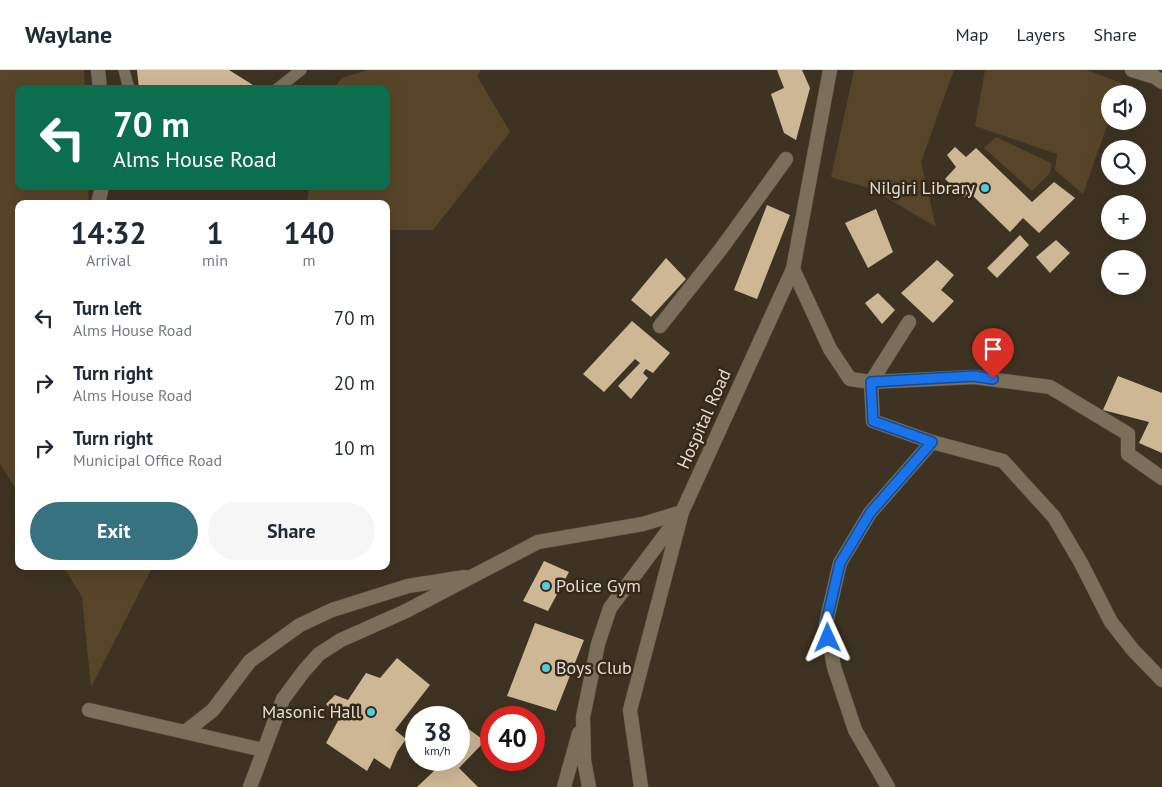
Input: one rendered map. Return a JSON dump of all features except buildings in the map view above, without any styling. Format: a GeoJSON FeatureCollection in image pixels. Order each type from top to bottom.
{"type":"FeatureCollection","features":[{"type":"Feature","properties":{"kind":"street"},"geometry":{"type":"LineString","coordinates":[[98,70],[100,85]]}},
{"type":"Feature","properties":{"kind":"street","name":"Hospital Road"},"geometry":{"type":"LineString","coordinates":[[641,787],[630,710],[682,512],[793,269],[830,70]]}},
{"type":"Feature","properties":{"kind":"street"},"geometry":{"type":"LineString","coordinates":[[1132,70],[1155,77],[1162,82]]}},
{"type":"Feature","properties":{"kind":"street"},"geometry":{"type":"LineString","coordinates":[[660,326],[721,249],[786,159]]}},
{"type":"Feature","properties":{"kind":"street"},"geometry":{"type":"LineString","coordinates":[[793,269],[830,350],[850,378],[871,382],[974,376],[1050,387],[1128,434],[1128,454],[1162,478]]}},
{"type":"Feature","properties":{"kind":"street"},"geometry":{"type":"LineString","coordinates":[[909,322],[871,382],[873,421],[932,442],[1003,462],[1054,517],[1112,622],[1132,650],[1162,680]]}},
{"type":"Feature","properties":{"kind":"street"},"geometry":{"type":"LineString","coordinates":[[888,787],[855,730],[834,668],[826,623],[840,563],[870,513],[932,442]]}},
{"type":"Feature","properties":{"kind":"street"},"geometry":{"type":"LineString","coordinates":[[250,787],[283,699],[319,654],[340,640],[406,611],[538,542],[644,524],[682,512]]}},
{"type":"Feature","properties":{"kind":"street"},"geometry":{"type":"LineString","coordinates":[[564,787],[583,717],[598,644],[610,608],[682,512]]}},
{"type":"Feature","properties":{"kind":"street"},"geometry":{"type":"LineString","coordinates":[[185,732],[214,710],[250,662],[300,625],[340,608],[408,586],[474,576]]}},
{"type":"Feature","properties":{"kind":"street"},"geometry":{"type":"LineString","coordinates":[[89,710],[263,750]]}},
{"type":"Feature","properties":{"kind":"street"},"geometry":{"type":"LineString","coordinates":[[583,717],[584,760],[589,787]]}},
{"type":"Feature","properties":{"kind":"lane"},"geometry":{"type":"LineString","coordinates":[[124,70],[128,85]]}},
{"type":"Feature","properties":{"kind":"lane"},"geometry":{"type":"LineString","coordinates":[[282,85],[300,70]]}},
{"type":"Feature","properties":{"kind":"shaded area"},"geometry":{"type":"Polygon","coordinates":[[[0,70],[84,70],[85,85],[15,85],[15,190],[88,190],[89,200],[15,200],[15,488],[0,464],[0,70]]]}},
{"type":"Feature","properties":{"kind":"shaded area"},"geometry":{"type":"Polygon","coordinates":[[[367,70],[481,70],[477,76],[510,132],[433,230],[390,230],[390,200],[307,200],[309,190],[390,190],[390,85],[336,85],[342,78],[367,70]]]}},
{"type":"Feature","properties":{"kind":"shaded area"},"geometry":{"type":"Polygon","coordinates":[[[854,70],[954,70],[921,162],[936,227],[872,189],[831,177],[854,70]]]}},
{"type":"Feature","properties":{"kind":"shaded area"},"geometry":{"type":"Polygon","coordinates":[[[985,70],[1086,70],[1122,83],[1121,85],[1101,85],[1101,130],[1105,130],[1083,194],[1055,170],[1057,154],[975,126],[985,70]]]}},
{"type":"Feature","properties":{"kind":"shaded area"},"geometry":{"type":"Polygon","coordinates":[[[996,137],[1051,163],[1050,173],[1032,191],[984,148],[996,137]]]}},
{"type":"Feature","properties":{"kind":"shaded area"},"geometry":{"type":"Polygon","coordinates":[[[65,570],[151,570],[91,687],[82,597],[65,570]]]}},
{"type":"Feature","properties":{"kind":"place","name":"Nilgiri Library"},"geometry":{"type":"Point","coordinates":[985,188]}},
{"type":"Feature","properties":{"kind":"place","name":"Police Gym"},"geometry":{"type":"Point","coordinates":[546,586]}},
{"type":"Feature","properties":{"kind":"place","name":"Boys Club"},"geometry":{"type":"Point","coordinates":[546,668]}},
{"type":"Feature","properties":{"kind":"place","name":"Masonic Hall"},"geometry":{"type":"Point","coordinates":[371,712]}},
{"type":"Feature","properties":{"kind":"route"},"geometry":{"type":"LineString","coordinates":[[828,638],[826,623],[840,563],[870,513],[932,442],[873,421],[871,382],[915,381],[974,376],[993,379]]}}]}
